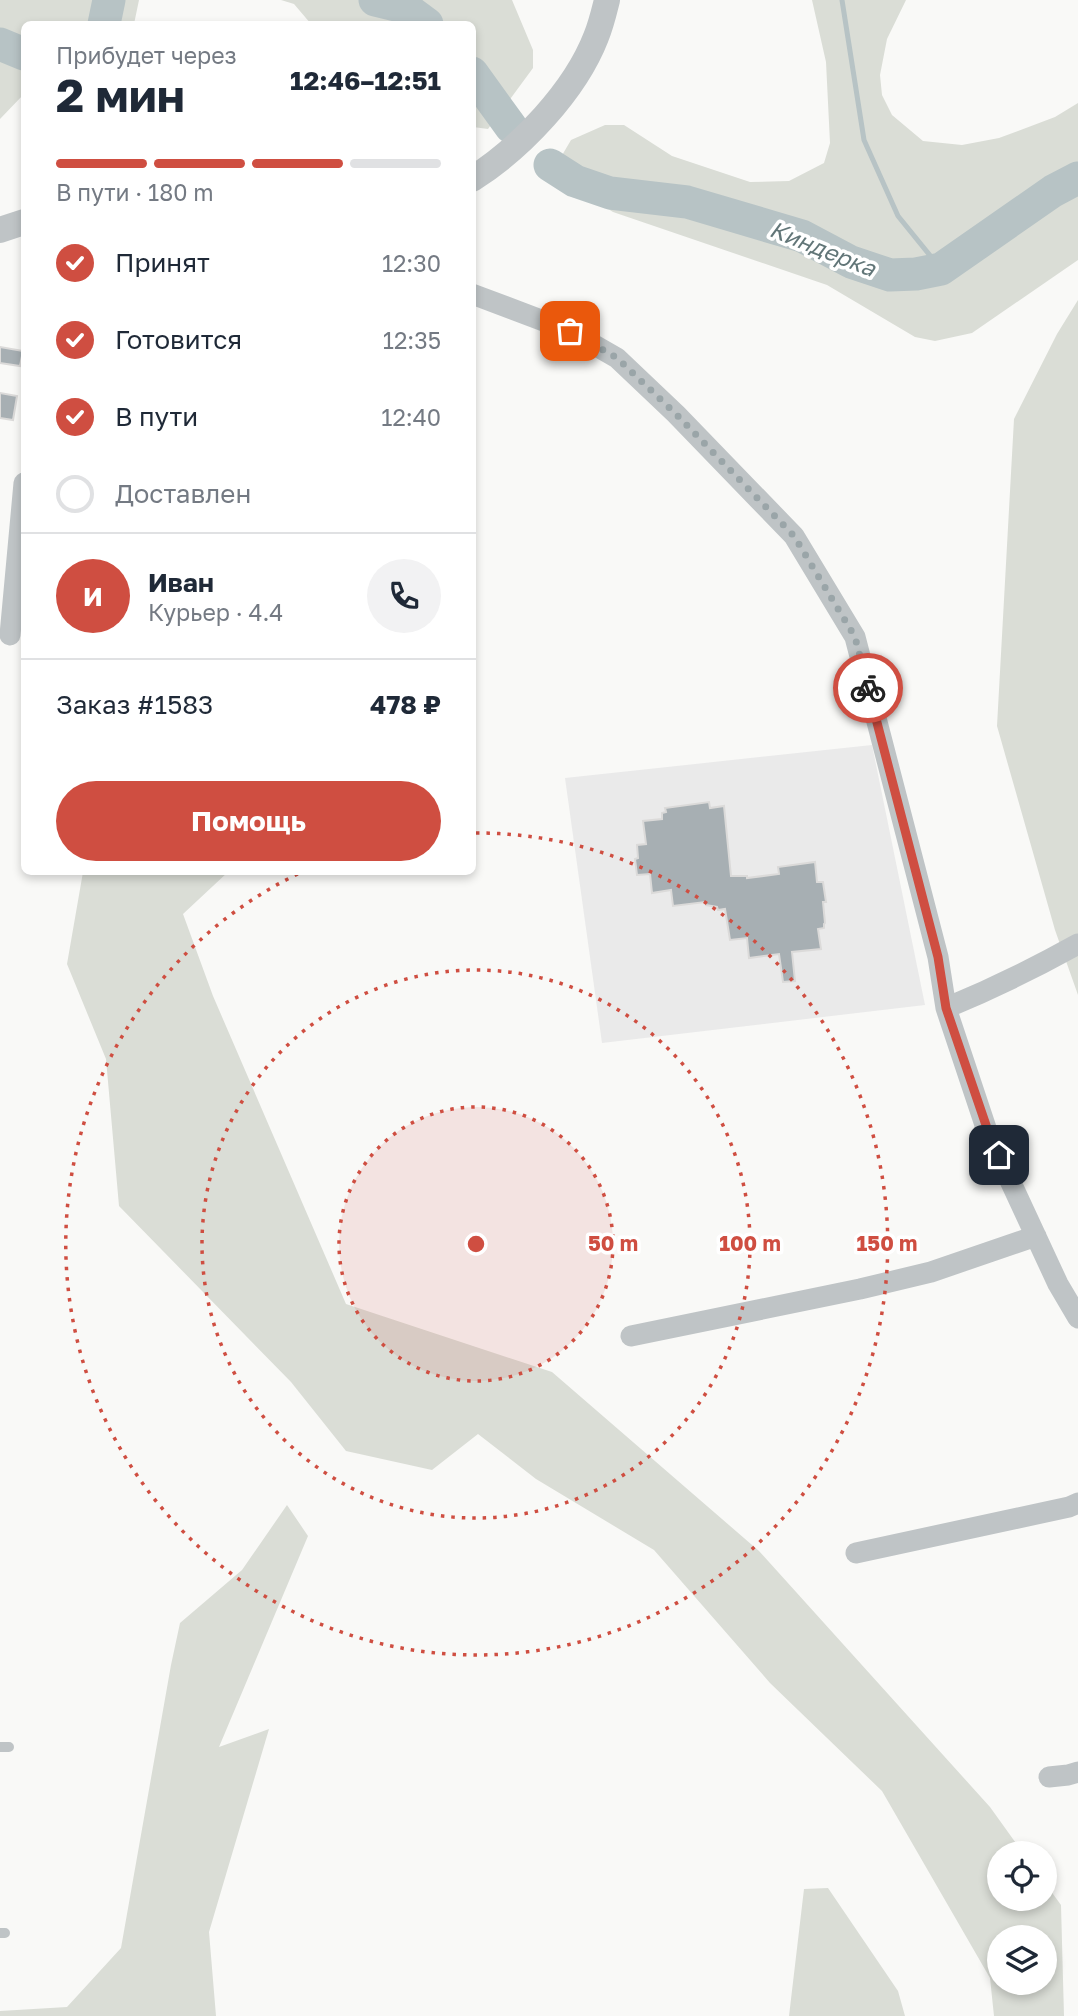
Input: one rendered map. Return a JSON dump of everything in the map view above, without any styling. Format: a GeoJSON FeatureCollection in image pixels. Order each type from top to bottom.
{"type":"FeatureCollection","features":[{"type":"Feature","properties":{"kind":"street"},"geometry":{"type":"LineString","coordinates":[[476,176],[518,145],[544,118],[576,75],[596,37],[607,0]]}},
{"type":"Feature","properties":{"kind":"street"},"geometry":{"type":"LineString","coordinates":[[0,230],[21,223]]}},
{"type":"Feature","properties":{"kind":"street"},"geometry":{"type":"LineString","coordinates":[[476,296],[570,331],[617,358],[676,414],[794,536],[855,637],[938,957],[946,1008],[988,1131],[1058,1284],[1078,1318]]}},
{"type":"Feature","properties":{"kind":"street"},"geometry":{"type":"LineString","coordinates":[[10,635],[21,516]]}},
{"type":"Feature","properties":{"kind":"street"},"geometry":{"type":"LineString","coordinates":[[946,1008],[998,986],[1078,944]]}},
{"type":"Feature","properties":{"kind":"street"},"geometry":{"type":"LineString","coordinates":[[631,1336],[919,1275],[1036,1236]]}},
{"type":"Feature","properties":{"kind":"street"},"geometry":{"type":"LineString","coordinates":[[856,1553],[984,1527],[1078,1503]]}},
{"type":"Feature","properties":{"kind":"street"},"geometry":{"type":"LineString","coordinates":[[1049,1777],[1068,1776],[1078,1772]]}},
{"type":"Feature","properties":{"kind":"shaded area"},"geometry":{"type":"Polygon","coordinates":[[[0,0],[139,0],[135,21],[21,21],[21,97],[0,119],[0,0]]]}},
{"type":"Feature","properties":{"kind":"shaded area"},"geometry":{"type":"Polygon","coordinates":[[[281,0],[512,0],[533,50],[533,68],[488,129],[476,127],[476,21],[308,21],[294,4],[281,0]]]}},
{"type":"Feature","properties":{"kind":"shaded area"},"geometry":{"type":"Polygon","coordinates":[[[812,0],[906,0],[887,39],[880,75],[882,95],[892,115],[923,141],[962,145],[999,138],[1055,117],[1078,103],[1078,260],[972,333],[935,341],[915,337],[827,285],[613,212],[589,197],[570,174],[561,157],[571,140],[605,125],[624,125],[672,156],[750,182],[789,181],[824,163],[830,143],[826,62],[812,0]]]}},
{"type":"Feature","properties":{"kind":"shaded area"},"geometry":{"type":"Polygon","coordinates":[[[1078,300],[1078,995],[1055,930],[997,726],[1014,419],[1057,334],[1078,300]]]}},
{"type":"Feature","properties":{"kind":"shaded area"},"geometry":{"type":"Polygon","coordinates":[[[872,745],[925,1005],[602,1043],[565,778],[872,745]]]}},
{"type":"Feature","properties":{"kind":"shaded area"},"geometry":{"type":"Polygon","coordinates":[[[82,875],[225,875],[183,914],[213,996],[346,1304],[552,1372],[759,1551],[990,1807],[1014,1841],[987,1841],[987,1911],[1057,1911],[1057,1900],[1061,1905],[1064,2016],[994,2016],[992,1995],[1057,1995],[1057,1925],[987,1925],[987,1973],[882,1791],[770,1683],[654,1550],[536,1479],[478,1434],[432,1470],[346,1451],[291,1382],[119,1206],[106,1059],[67,964],[82,875]]]}},
{"type":"Feature","properties":{"kind":"shaded area"},"geometry":{"type":"Polygon","coordinates":[[[287,1505],[308,1536],[219,1747],[269,1729],[209,1932],[216,2016],[0,2016],[0,2011],[67,2007],[121,1948],[180,1623],[242,1570],[287,1505]]]}},
{"type":"Feature","properties":{"kind":"shaded area"},"geometry":{"type":"Polygon","coordinates":[[[828,1888],[898,1991],[905,2016],[789,2016],[804,1889],[828,1888]]]}},
{"type":"Feature","properties":{"kind":"building"},"geometry":{"type":"Polygon","coordinates":[[[0,347],[21,351],[20,366],[0,363],[0,347]]]}},
{"type":"Feature","properties":{"kind":"building"},"geometry":{"type":"Polygon","coordinates":[[[0,393],[17,396],[13,420],[0,418],[0,393]]]}},
{"type":"Feature","properties":{"kind":"building"},"geometry":{"type":"Polygon","coordinates":[[[709,802],[710,808],[724,806],[731,876],[747,878],[779,874],[778,867],[815,862],[817,882],[823,882],[826,902],[823,902],[824,928],[818,929],[821,949],[792,952],[795,981],[783,982],[779,954],[749,958],[747,938],[730,940],[725,909],[718,910],[705,902],[673,906],[671,890],[652,893],[650,874],[637,875],[637,845],[646,844],[643,821],[662,819],[665,808],[709,802]]]}},
{"type":"Feature","properties":{"kind":"waterway","name":"Киндерка"},"geometry":{"type":"LineString","coordinates":[[105,21],[109,0]]}},
{"type":"Feature","properties":{"kind":"waterway","name":"Киндерка"},"geometry":{"type":"LineString","coordinates":[[375,0],[404,7],[423,21]]}},
{"type":"Feature","properties":{"kind":"waterway"},"geometry":{"type":"LineString","coordinates":[[842,0],[864,140],[898,216],[941,269]]}},
{"type":"Feature","properties":{"kind":"waterway","name":"Киндерка"},"geometry":{"type":"LineString","coordinates":[[0,44],[21,53]]}},
{"type":"Feature","properties":{"kind":"waterway","name":"Киндерка"},"geometry":{"type":"LineString","coordinates":[[476,79],[511,127]]}},
{"type":"Feature","properties":{"kind":"waterway","name":"Киндерка"},"geometry":{"type":"LineString","coordinates":[[550,165],[575,181],[610,193],[687,202],[802,236],[851,262],[890,275],[941,269],[1053,191],[1078,178]]}},
{"type":"Feature","properties":{"kind":"way so far"},"geometry":{"type":"LineString","coordinates":[[570,331],[617,358],[676,414],[794,536],[855,637],[868,688]]}},
{"type":"Feature","properties":{"kind":"route"},"geometry":{"type":"LineString","coordinates":[[868,688],[938,957],[946,1008],[988,1131],[999,1155]]}}]}
